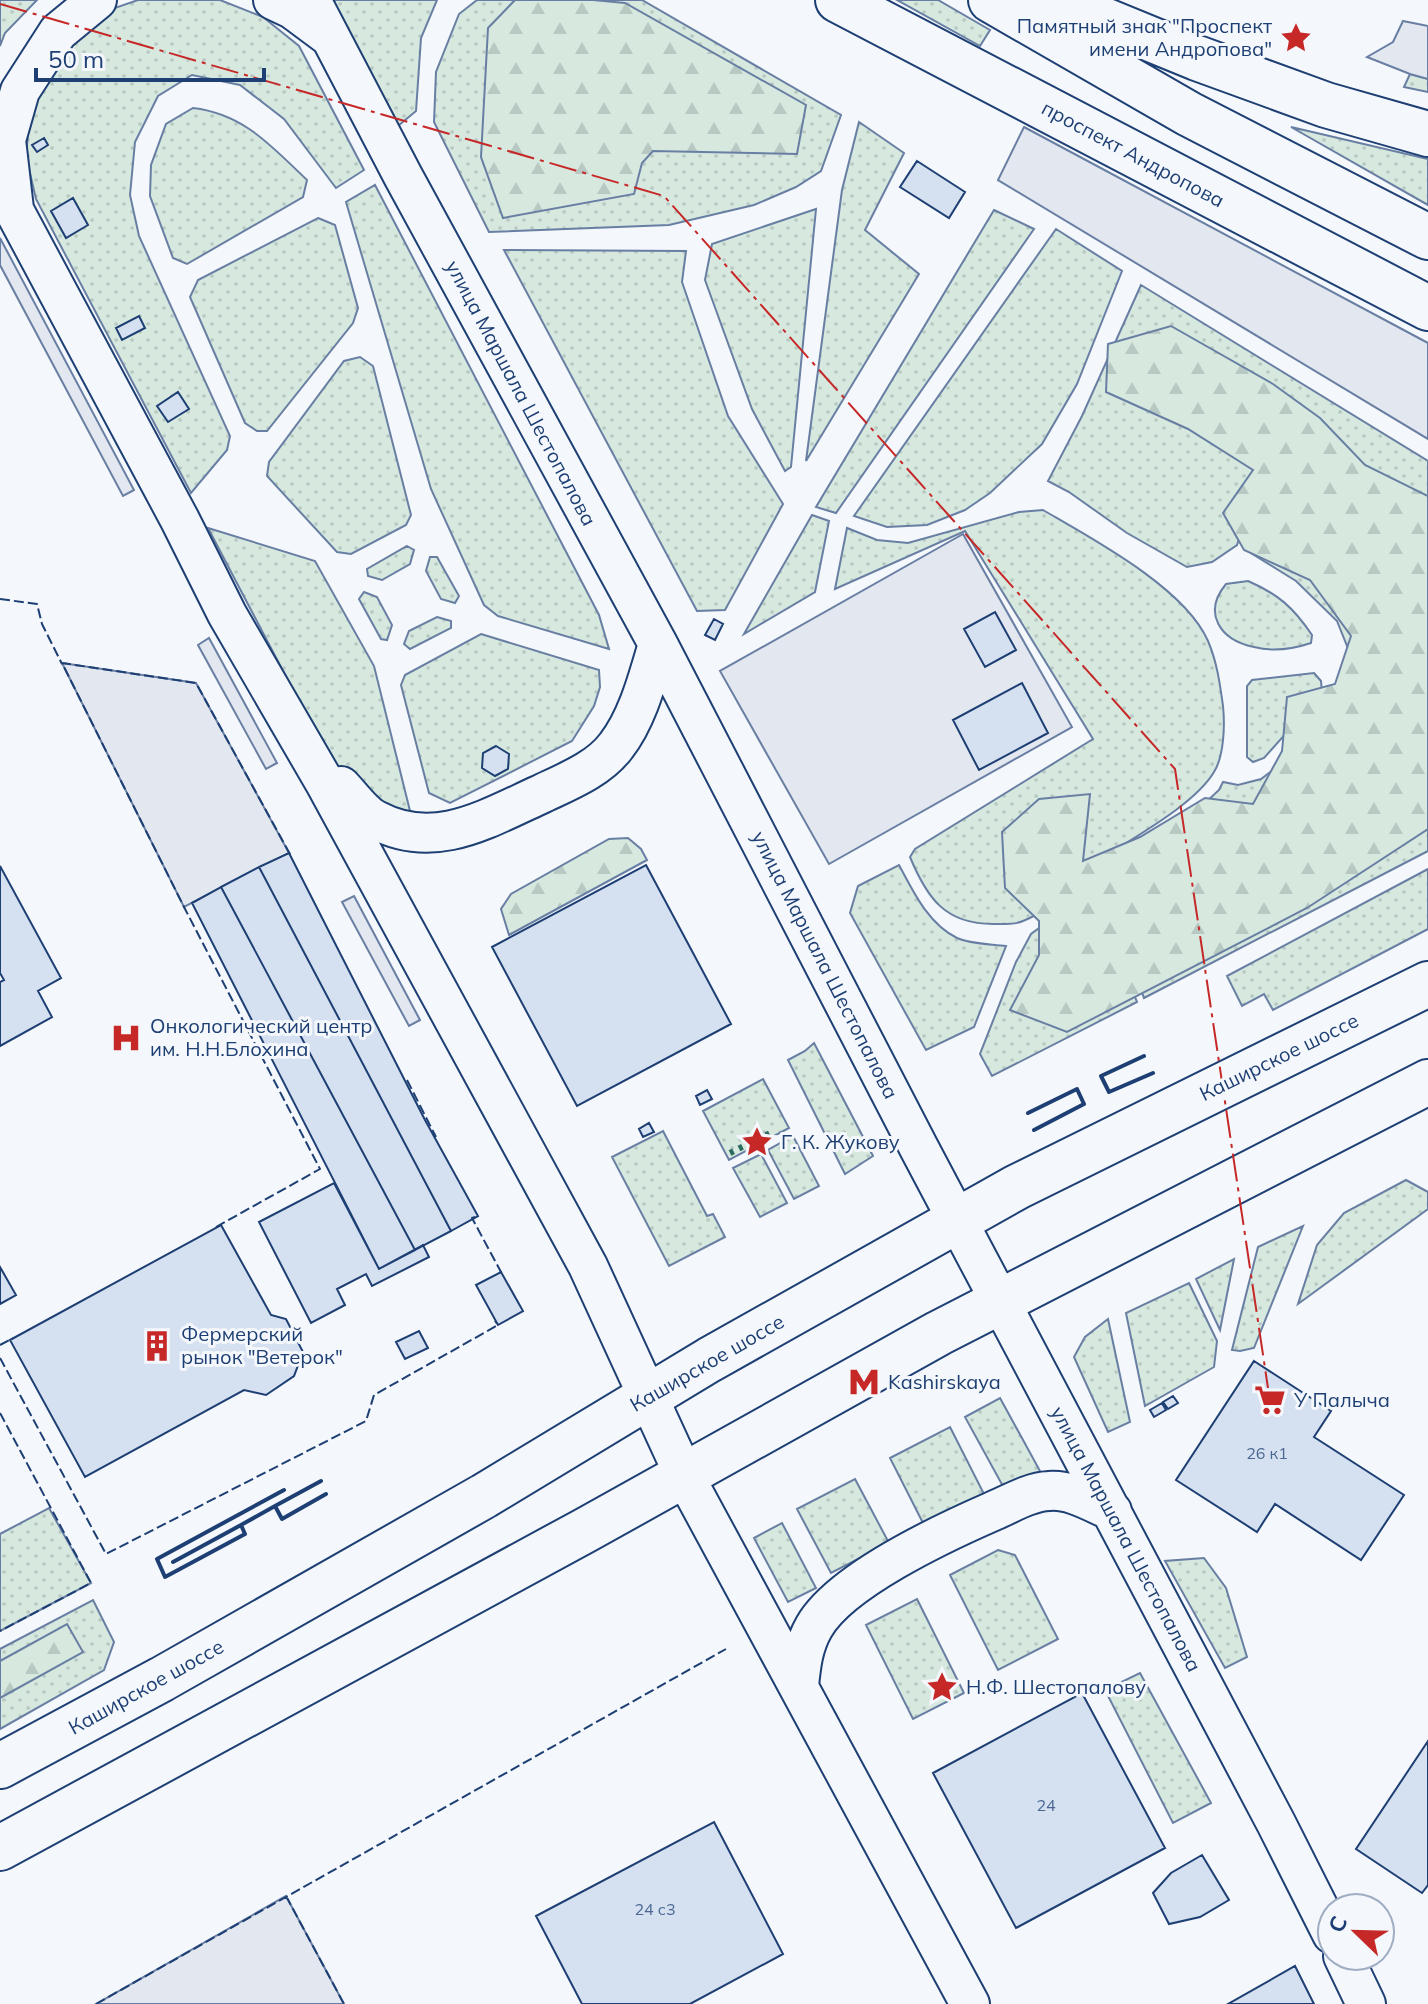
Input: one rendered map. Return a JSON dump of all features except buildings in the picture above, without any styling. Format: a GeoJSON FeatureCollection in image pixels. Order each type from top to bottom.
{"type":"FeatureCollection","features":[{"type":"Feature","properties":{"kind":"main road"},"geometry":{"type":"LineString","coordinates":[[97,0],[58,32],[20,91],[6,140],[7,197],[227,614],[306,749],[588,1266],[684,1475],[970,2004]]}},
{"type":"Feature","properties":{"kind":"main road"},"geometry":{"type":"LineString","coordinates":[[273,0],[292,9],[332,39]]}},
{"type":"Feature","properties":{"kind":"main road","name":"улица Маршала Шестопалова"},"geometry":{"type":"LineString","coordinates":[[311,0],[403,176],[658,644],[1316,1903]]}},
{"type":"Feature","properties":{"kind":"main road"},"geometry":{"type":"LineString","coordinates":[[321,0],[332,39]]}},
{"type":"Feature","properties":{"kind":"main road","name":"проспект Андропова"},"geometry":{"type":"LineString","coordinates":[[838,0],[1428,308]]}},
{"type":"Feature","properties":{"kind":"main road"},"geometry":{"type":"LineString","coordinates":[[991,0],[1189,114],[1428,237]]}},
{"type":"Feature","properties":{"kind":"main road"},"geometry":{"type":"LineString","coordinates":[[1055,0],[1197,58],[1312,100],[1428,134]]}},
{"type":"Feature","properties":{"kind":"main road"},"geometry":{"type":"LineString","coordinates":[[306,749],[374,820],[431,834],[470,827],[569,781],[604,760],[618,744],[630,722],[658,644]]}},
{"type":"Feature","properties":{"kind":"main road","name":"Каширское шоссе"},"geometry":{"type":"LineString","coordinates":[[0,1766],[484,1496],[709,1360],[958,1220],[1054,1168],[1428,984]]}},
{"type":"Feature","properties":{"kind":"main road"},"geometry":{"type":"LineString","coordinates":[[0,1848],[1001,1301],[1428,1082]]}},
{"type":"Feature","properties":{"kind":"main road"},"geometry":{"type":"LineString","coordinates":[[799,1686],[804,1650],[819,1620],[852,1587],[915,1549],[1002,1507],[1047,1491],[1067,1492],[1112,1511]]}},
{"type":"Feature","properties":{"kind":"main road"},"geometry":{"type":"LineString","coordinates":[[1351,1972],[1366,2004]]}},
{"type":"Feature","properties":{"kind":"green space"},"geometry":{"type":"Polygon","coordinates":[[[0,0],[37,0],[5,33],[0,46],[0,0]]]}},
{"type":"Feature","properties":{"kind":"green space"},"geometry":{"type":"Polygon","coordinates":[[[138,0],[220,0],[263,17],[299,46],[364,170],[336,188],[284,119],[240,85],[192,75],[158,96],[135,142],[130,195],[139,236],[230,436],[227,450],[191,493],[36,199],[26,156],[30,112],[47,67],[106,11],[138,0]]]}},
{"type":"Feature","properties":{"kind":"green space"},"geometry":{"type":"Polygon","coordinates":[[[334,0],[437,0],[421,38],[416,111],[398,126],[336,8],[334,0]]]}},
{"type":"Feature","properties":{"kind":"green space"},"geometry":{"type":"Polygon","coordinates":[[[477,0],[642,0],[841,115],[821,171],[796,187],[754,205],[669,225],[489,232],[434,122],[436,72],[459,14],[477,0]]]}},
{"type":"Feature","properties":{"kind":"green space"},"geometry":{"type":"Polygon","coordinates":[[[515,0],[625,3],[806,105],[797,154],[653,151],[642,163],[634,194],[503,218],[481,157],[488,28],[515,0]]]}},
{"type":"Feature","properties":{"kind":"green space"},"geometry":{"type":"Polygon","coordinates":[[[897,0],[938,0],[990,30],[980,46],[897,0]]]}},
{"type":"Feature","properties":{"kind":"green space"},"geometry":{"type":"Polygon","coordinates":[[[1410,74],[1428,79],[1428,92],[1404,87],[1410,74]]]}},
{"type":"Feature","properties":{"kind":"green space"},"geometry":{"type":"Polygon","coordinates":[[[193,108],[211,111],[242,124],[269,144],[307,180],[303,197],[187,264],[173,258],[150,196],[151,165],[166,124],[193,108]]]}},
{"type":"Feature","properties":{"kind":"green space"},"geometry":{"type":"Polygon","coordinates":[[[859,122],[904,153],[865,230],[919,274],[806,461],[842,190],[859,122]]]}},
{"type":"Feature","properties":{"kind":"green space"},"geometry":{"type":"Polygon","coordinates":[[[1291,127],[1428,159],[1428,205],[1291,127]]]}},
{"type":"Feature","properties":{"kind":"green space"},"geometry":{"type":"Polygon","coordinates":[[[375,185],[599,615],[609,649],[498,616],[484,605],[431,489],[346,202],[375,185]]]}},
{"type":"Feature","properties":{"kind":"green space"},"geometry":{"type":"Polygon","coordinates":[[[816,209],[791,467],[785,471],[752,409],[705,280],[712,244],[816,209]]]}},
{"type":"Feature","properties":{"kind":"green space"},"geometry":{"type":"Polygon","coordinates":[[[994,210],[1034,229],[836,513],[816,507],[994,210]]]}},
{"type":"Feature","properties":{"kind":"green space"},"geometry":{"type":"Polygon","coordinates":[[[318,218],[335,225],[358,308],[353,323],[267,431],[257,431],[245,423],[190,297],[198,280],[318,218]]]}},
{"type":"Feature","properties":{"kind":"green space"},"geometry":{"type":"Polygon","coordinates":[[[1056,229],[1122,271],[1077,384],[1042,444],[990,493],[965,510],[927,525],[887,527],[854,516],[1056,229]]]}},
{"type":"Feature","properties":{"kind":"green space"},"geometry":{"type":"Polygon","coordinates":[[[504,250],[686,251],[682,282],[728,416],[783,504],[725,610],[697,611],[504,250]]]}},
{"type":"Feature","properties":{"kind":"green space"},"geometry":{"type":"Polygon","coordinates":[[[1141,285],[1428,461],[1428,851],[1144,998],[1100,875],[1177,829],[1219,790],[1223,782],[1238,785],[1261,779],[1313,740],[1355,666],[1337,621],[1296,581],[1251,553],[1243,527],[1237,545],[1212,562],[1187,567],[1127,533],[1048,481],[1082,416],[1141,285]]]}},
{"type":"Feature","properties":{"kind":"green space"},"geometry":{"type":"Polygon","coordinates":[[[1171,326],[1273,384],[1320,418],[1365,465],[1428,496],[1428,829],[1307,908],[1067,1032],[1010,1010],[1039,955],[1039,921],[1005,888],[1002,832],[1039,799],[1090,794],[1083,861],[1140,837],[1205,798],[1253,804],[1282,751],[1287,697],[1335,684],[1351,636],[1310,580],[1244,550],[1223,513],[1253,470],[1188,429],[1106,392],[1108,344],[1171,326]]]}},
{"type":"Feature","properties":{"kind":"green space"},"geometry":{"type":"Polygon","coordinates":[[[360,357],[373,366],[411,515],[406,525],[351,554],[337,552],[267,476],[269,462],[344,361],[360,357]]]}},
{"type":"Feature","properties":{"kind":"green space"},"geometry":{"type":"Polygon","coordinates":[[[1043,510],[1136,566],[1180,602],[1196,621],[1208,641],[1218,673],[1224,714],[1222,749],[1214,772],[1193,796],[1164,819],[1094,864],[1035,916],[1016,923],[976,923],[950,914],[931,896],[910,857],[915,849],[1093,739],[965,531],[835,589],[847,528],[877,540],[908,543],[1019,512],[1043,510]]]}},
{"type":"Feature","properties":{"kind":"green space"},"geometry":{"type":"Polygon","coordinates":[[[812,515],[829,521],[815,592],[744,634],[812,515]]]}},
{"type":"Feature","properties":{"kind":"green space"},"geometry":{"type":"Polygon","coordinates":[[[208,528],[315,561],[374,666],[412,819],[351,784],[325,751],[208,528]]]}},
{"type":"Feature","properties":{"kind":"green space"},"geometry":{"type":"Polygon","coordinates":[[[407,546],[414,550],[410,564],[382,580],[368,576],[367,569],[407,546]]]}},
{"type":"Feature","properties":{"kind":"green space"},"geometry":{"type":"Polygon","coordinates":[[[430,557],[437,557],[459,596],[455,603],[441,599],[426,571],[430,557]]]}},
{"type":"Feature","properties":{"kind":"green space"},"geometry":{"type":"Polygon","coordinates":[[[1248,581],[1276,596],[1291,609],[1312,635],[1311,643],[1283,649],[1261,649],[1242,643],[1224,632],[1215,615],[1219,595],[1226,584],[1248,581]]]}},
{"type":"Feature","properties":{"kind":"green space"},"geometry":{"type":"Polygon","coordinates":[[[364,592],[377,597],[392,625],[387,640],[381,639],[359,599],[364,592]]]}},
{"type":"Feature","properties":{"kind":"green space"},"geometry":{"type":"Polygon","coordinates":[[[437,617],[451,621],[451,628],[410,649],[404,644],[409,631],[437,617]]]}},
{"type":"Feature","properties":{"kind":"green space"},"geometry":{"type":"Polygon","coordinates":[[[481,634],[599,670],[600,687],[594,706],[572,741],[450,803],[429,793],[401,685],[405,675],[481,634]]]}},
{"type":"Feature","properties":{"kind":"green space"},"geometry":{"type":"Polygon","coordinates":[[[1314,673],[1321,681],[1322,693],[1264,758],[1253,762],[1247,757],[1247,686],[1252,680],[1314,673]]]}},
{"type":"Feature","properties":{"kind":"green space"},"geometry":{"type":"Polygon","coordinates":[[[628,838],[641,849],[647,860],[509,935],[501,909],[511,894],[609,839],[628,838]]]}},
{"type":"Feature","properties":{"kind":"green space"},"geometry":{"type":"Polygon","coordinates":[[[899,865],[922,906],[947,932],[968,942],[1006,946],[974,1027],[926,1050],[850,913],[858,886],[899,865]]]}},
{"type":"Feature","properties":{"kind":"green space"},"geometry":{"type":"Polygon","coordinates":[[[1428,869],[1428,929],[1273,1010],[1264,994],[1242,1006],[1227,976],[1428,869]]]}},
{"type":"Feature","properties":{"kind":"green space"},"geometry":{"type":"Polygon","coordinates":[[[1089,881],[1137,1002],[992,1076],[980,1054],[1016,962],[1031,934],[1050,920],[1089,881]]]}},
{"type":"Feature","properties":{"kind":"green space"},"geometry":{"type":"Polygon","coordinates":[[[814,1043],[873,1156],[845,1174],[788,1060],[814,1043]]]}},
{"type":"Feature","properties":{"kind":"green space"},"geometry":{"type":"Polygon","coordinates":[[[763,1079],[789,1128],[729,1160],[703,1111],[763,1079]]]}},
{"type":"Feature","properties":{"kind":"green space"},"geometry":{"type":"Polygon","coordinates":[[[663,1131],[707,1216],[713,1214],[725,1237],[669,1266],[612,1157],[663,1131]]]}},
{"type":"Feature","properties":{"kind":"green space"},"geometry":{"type":"Polygon","coordinates":[[[793,1136],[819,1186],[794,1199],[768,1150],[793,1136]]]}},
{"type":"Feature","properties":{"kind":"green space"},"geometry":{"type":"Polygon","coordinates":[[[761,1154],[787,1203],[760,1217],[733,1168],[761,1154]]]}},
{"type":"Feature","properties":{"kind":"green space"},"geometry":{"type":"Polygon","coordinates":[[[1406,1180],[1428,1192],[1428,1209],[1298,1304],[1317,1245],[1344,1213],[1406,1180]]]}},
{"type":"Feature","properties":{"kind":"green space"},"geometry":{"type":"Polygon","coordinates":[[[1303,1226],[1254,1348],[1232,1350],[1258,1247],[1303,1226]]]}},
{"type":"Feature","properties":{"kind":"green space"},"geometry":{"type":"Polygon","coordinates":[[[1234,1259],[1220,1330],[1196,1279],[1234,1259]]]}},
{"type":"Feature","properties":{"kind":"green space"},"geometry":{"type":"Polygon","coordinates":[[[1189,1283],[1217,1341],[1214,1367],[1145,1406],[1126,1313],[1189,1283]]]}},
{"type":"Feature","properties":{"kind":"green space"},"geometry":{"type":"Polygon","coordinates":[[[1108,1319],[1130,1422],[1108,1432],[1074,1357],[1085,1337],[1108,1319]]]}},
{"type":"Feature","properties":{"kind":"green space"},"geometry":{"type":"Polygon","coordinates":[[[1000,1398],[1040,1471],[1005,1490],[965,1417],[1000,1398]]]}},
{"type":"Feature","properties":{"kind":"green space"},"geometry":{"type":"Polygon","coordinates":[[[950,1427],[984,1494],[924,1525],[890,1458],[950,1427]]]}},
{"type":"Feature","properties":{"kind":"green space"},"geometry":{"type":"Polygon","coordinates":[[[855,1479],[889,1543],[831,1573],[797,1509],[855,1479]]]}},
{"type":"Feature","properties":{"kind":"green space"},"geometry":{"type":"Polygon","coordinates":[[[49,1508],[91,1583],[0,1631],[0,1534],[49,1508]]]}},
{"type":"Feature","properties":{"kind":"green space"},"geometry":{"type":"Polygon","coordinates":[[[782,1523],[816,1588],[788,1602],[754,1538],[782,1523]]]}},
{"type":"Feature","properties":{"kind":"green space"},"geometry":{"type":"Polygon","coordinates":[[[998,1550],[1015,1555],[1058,1639],[998,1670],[950,1575],[998,1550]]]}},
{"type":"Feature","properties":{"kind":"green space"},"geometry":{"type":"Polygon","coordinates":[[[1204,1558],[1226,1588],[1247,1657],[1225,1668],[1165,1561],[1204,1558]]]}},
{"type":"Feature","properties":{"kind":"green space"},"geometry":{"type":"Polygon","coordinates":[[[917,1599],[964,1693],[913,1719],[866,1625],[917,1599]]]}},
{"type":"Feature","properties":{"kind":"green space"},"geometry":{"type":"Polygon","coordinates":[[[93,1600],[114,1642],[104,1670],[0,1729],[0,1649],[93,1600]]]}},
{"type":"Feature","properties":{"kind":"green space"},"geometry":{"type":"Polygon","coordinates":[[[67,1624],[83,1652],[0,1698],[0,1661],[67,1624]]]}},
{"type":"Feature","properties":{"kind":"green space"},"geometry":{"type":"Polygon","coordinates":[[[1140,1673],[1211,1803],[1173,1823],[1105,1690],[1140,1673]]]}},
{"type":"Feature","properties":{"kind":"shaded area"},"geometry":{"type":"Polygon","coordinates":[[[1403,21],[1428,26],[1428,79],[1367,57],[1393,42],[1403,21]]]}},
{"type":"Feature","properties":{"kind":"shaded area"},"geometry":{"type":"Polygon","coordinates":[[[1024,127],[1428,343],[1428,439],[998,180],[1024,127]]]}},
{"type":"Feature","properties":{"kind":"shaded area"},"geometry":{"type":"Polygon","coordinates":[[[0,238],[134,490],[123,496],[0,265],[0,238]]]}},
{"type":"Feature","properties":{"kind":"shaded area"},"geometry":{"type":"Polygon","coordinates":[[[963,534],[1072,727],[829,864],[720,671],[963,534]]]}},
{"type":"Feature","properties":{"kind":"shaded area"},"geometry":{"type":"Polygon","coordinates":[[[209,638],[277,763],[266,769],[198,645],[209,638]]]}},
{"type":"Feature","properties":{"kind":"shaded area"},"geometry":{"type":"Polygon","coordinates":[[[62,663],[196,683],[289,853],[184,907],[62,663]]]}},
{"type":"Feature","properties":{"kind":"shaded area"},"geometry":{"type":"Polygon","coordinates":[[[354,896],[420,1020],[409,1026],[342,902],[354,896]]]}},
{"type":"Feature","properties":{"kind":"shaded area"},"geometry":{"type":"Polygon","coordinates":[[[286,1896],[344,2004],[96,2004],[286,1896]]]}},
{"type":"Feature","properties":{"kind":"hedge"},"geometry":{"type":"LineString","coordinates":[[730,1153],[774,1131]]}},
{"type":"Feature","properties":{"kind":"fence"},"geometry":{"type":"LineString","coordinates":[[0,599],[37,604],[42,624],[62,664]]}},
{"type":"Feature","properties":{"kind":"fence"},"geometry":{"type":"LineString","coordinates":[[216,1227],[320,1169],[62,663],[196,683],[291,856]]}},
{"type":"Feature","properties":{"kind":"fence"},"geometry":{"type":"LineString","coordinates":[[407,1080],[436,1137]]}},
{"type":"Feature","properties":{"kind":"fence"},"geometry":{"type":"LineString","coordinates":[[475,1217],[472,1218],[501,1272],[497,1274]]}},
{"type":"Feature","properties":{"kind":"fence"},"geometry":{"type":"LineString","coordinates":[[0,1358],[106,1554],[366,1421],[374,1395],[498,1325],[495,1321]]}},
{"type":"Feature","properties":{"kind":"fence"},"geometry":{"type":"LineString","coordinates":[[0,1345],[13,1338]]}},
{"type":"Feature","properties":{"kind":"fence"},"geometry":{"type":"LineString","coordinates":[[0,1413],[91,1583],[0,1631]]}},
{"type":"Feature","properties":{"kind":"fence"},"geometry":{"type":"LineString","coordinates":[[96,2004],[726,1649]]}},
{"type":"Feature","properties":{"kind":"fence"},"geometry":{"type":"LineString","coordinates":[[286,1896],[344,2004]]}},
{"type":"Feature","properties":{"kind":"wall"},"geometry":{"type":"LineString","coordinates":[[1144,1056],[1101,1076],[1109,1092],[1153,1073]]}},
{"type":"Feature","properties":{"kind":"wall"},"geometry":{"type":"LineString","coordinates":[[1028,1113],[1077,1089],[1084,1104],[1034,1130]]}},
{"type":"Feature","properties":{"kind":"wall"},"geometry":{"type":"LineString","coordinates":[[321,1481],[275,1506],[282,1519],[326,1494]]}},
{"type":"Feature","properties":{"kind":"wall"},"geometry":{"type":"LineString","coordinates":[[173,1562],[241,1525],[245,1534],[165,1577],[157,1559],[284,1490]]}},
{"type":"Feature","properties":{"kind":"wall"},"geometry":{"type":"LineString","coordinates":[[241,1525],[275,1506]]}},
{"type":"Feature","properties":{"kind":"power"},"geometry":{"type":"LineString","coordinates":[[0,4],[664,196],[1175,769],[1268,1388]]}},
{"type":"Feature","properties":{"kind":"place","name":"Памятный знак \"Проспект имени Андропова\""},"geometry":{"type":"Point","coordinates":[1296,38]}},
{"type":"Feature","properties":{"kind":"place","name":"Онкологический центр им. Н.Н.Блохина"},"geometry":{"type":"Point","coordinates":[126,1038]}},
{"type":"Feature","properties":{"kind":"place","name":"Г. К. Жукову"},"geometry":{"type":"Point","coordinates":[757,1142]}},
{"type":"Feature","properties":{"kind":"place","name":"Фермерский рынок \"Ветерок\""},"geometry":{"type":"Point","coordinates":[157,1346]}},
{"type":"Feature","properties":{"kind":"place","name":"Kashirskaya"},"geometry":{"type":"Point","coordinates":[864,1382]}},
{"type":"Feature","properties":{"kind":"place","name":"У Палыча"},"geometry":{"type":"Point","coordinates":[1270,1400]}},
{"type":"Feature","properties":{"kind":"place","name":"Н.Ф. Шестопалову"},"geometry":{"type":"Point","coordinates":[942,1687]}}]}
